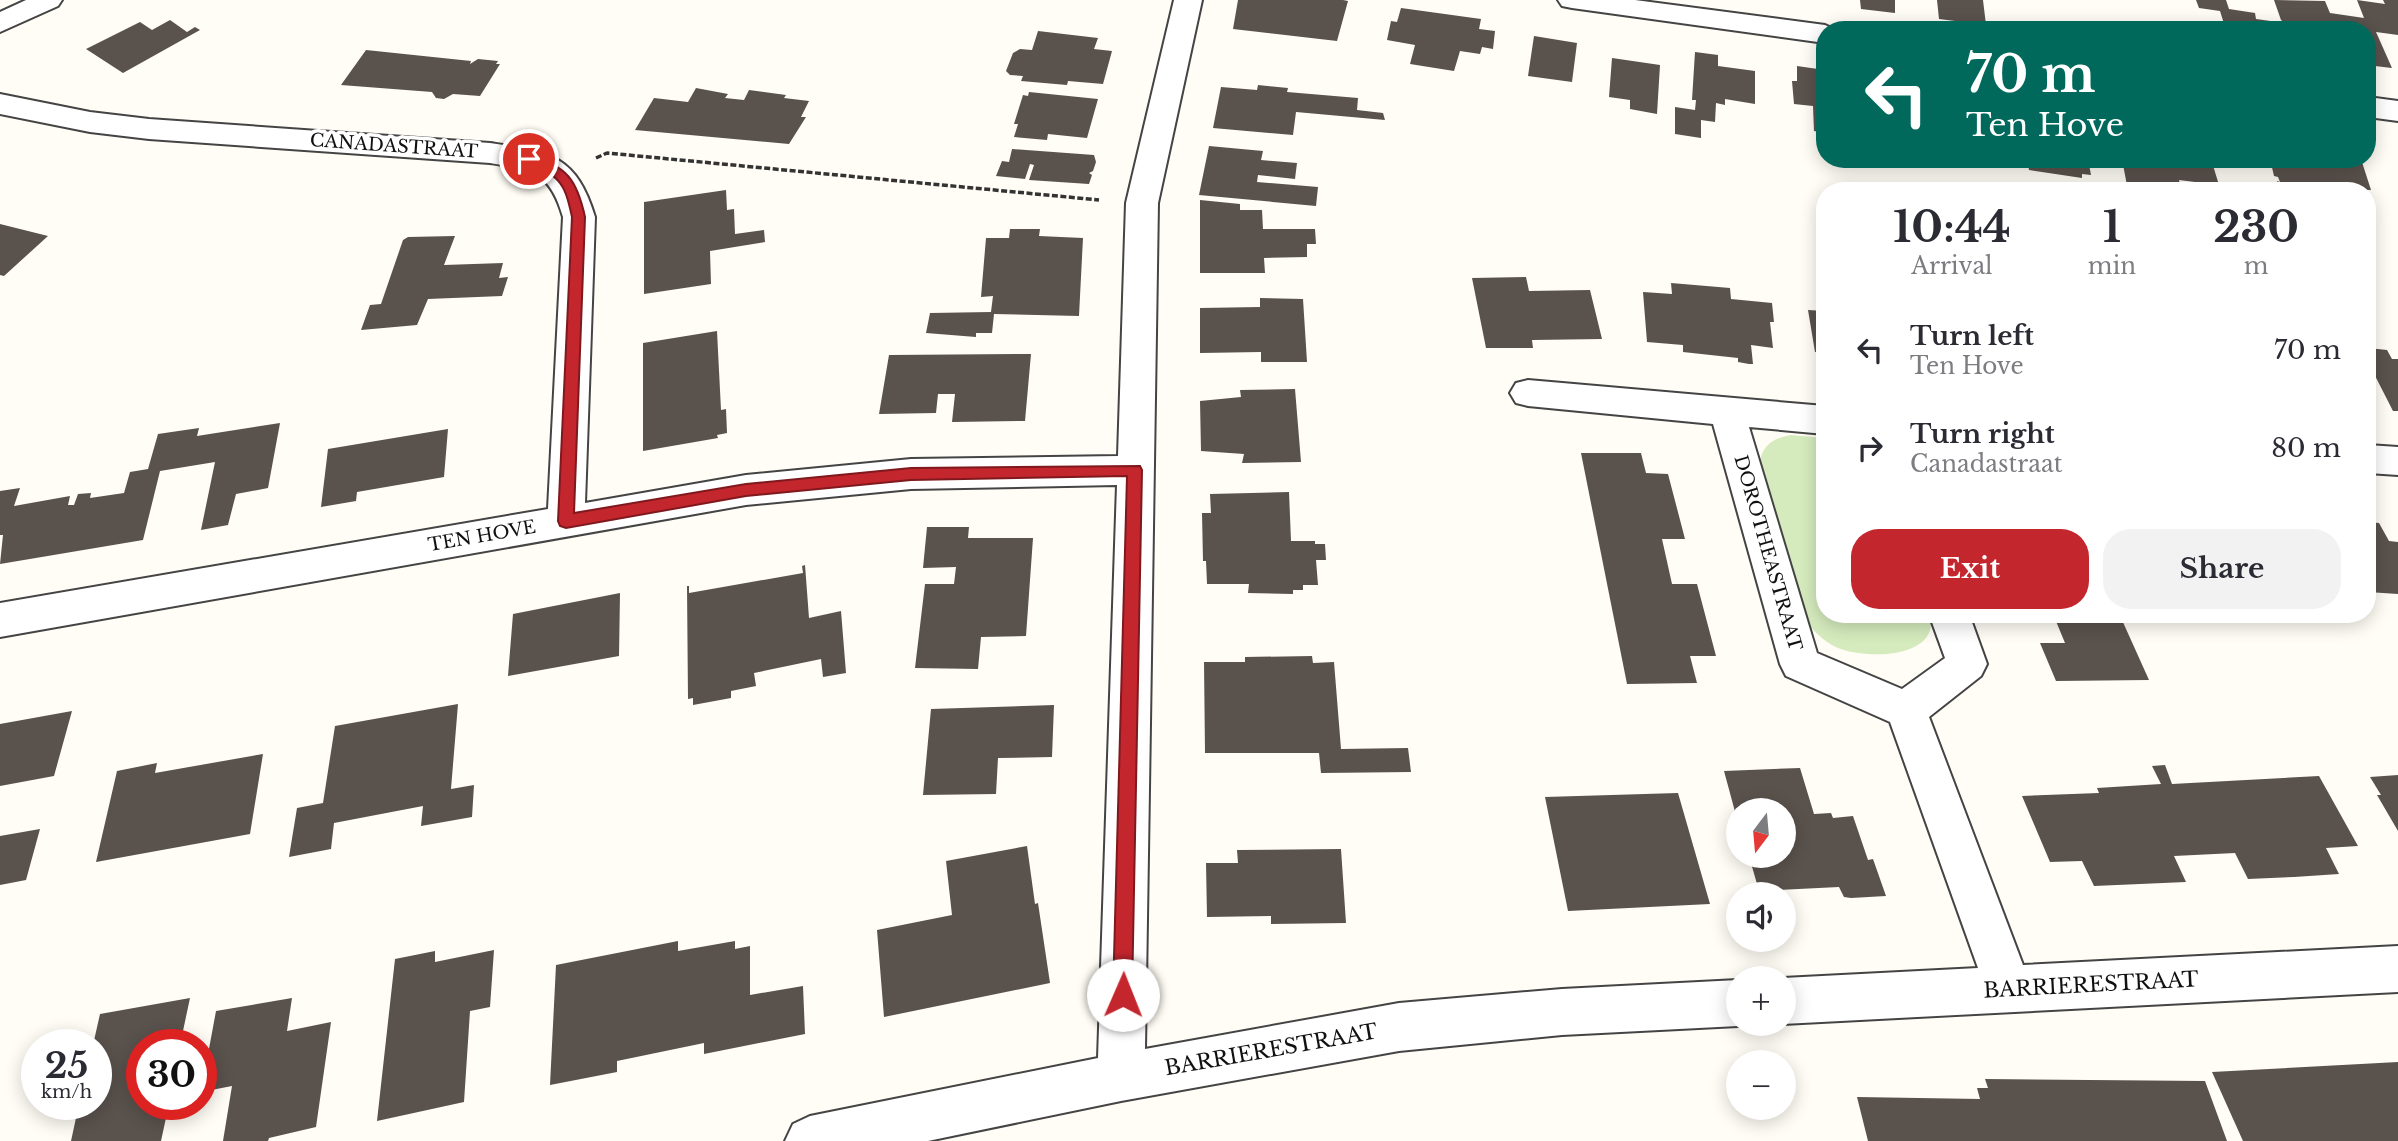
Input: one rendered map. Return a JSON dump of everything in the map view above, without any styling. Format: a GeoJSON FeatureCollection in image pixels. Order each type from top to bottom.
{"type":"FeatureCollection","features":[{"type":"Feature","properties":{"kind":"street"},"geometry":{"type":"LineString","coordinates":[[0,23],[48,0]]}},
{"type":"Feature","properties":{"kind":"street"},"geometry":{"type":"LineString","coordinates":[[1121,1077],[1142,203],[1188,0]]}},
{"type":"Feature","properties":{"kind":"street"},"geometry":{"type":"LineString","coordinates":[[1572,0],[1816,33]]}},
{"type":"Feature","properties":{"kind":"street","name":"CANADASTRAAT"},"geometry":{"type":"LineString","coordinates":[[0,104],[90,122],[149,129],[490,153],[529,159],[559,172]]}},
{"type":"Feature","properties":{"kind":"street"},"geometry":{"type":"LineString","coordinates":[[2376,108],[2398,111]]}},
{"type":"Feature","properties":{"kind":"street"},"geometry":{"type":"LineString","coordinates":[[559,172],[573,192],[579,217],[566,521]]}},
{"type":"Feature","properties":{"kind":"street"},"geometry":{"type":"LineString","coordinates":[[1528,393],[1816,419]]}},
{"type":"Feature","properties":{"kind":"street","name":"DOROTHEASTRAAT"},"geometry":{"type":"LineString","coordinates":[[1727,411],[1800,664],[1906,710]]}},
{"type":"Feature","properties":{"kind":"street"},"geometry":{"type":"LineString","coordinates":[[2376,460],[2398,461]]}},
{"type":"Feature","properties":{"kind":"street","name":"TEN HOVE"},"geometry":{"type":"LineString","coordinates":[[0,620],[746,490],[911,474],[1135,470]]}},
{"type":"Feature","properties":{"kind":"street"},"geometry":{"type":"LineString","coordinates":[[1952,623],[1967,664],[1906,710],[2009,989]]}},
{"type":"Feature","properties":{"kind":"street","name":"BARRIERESTRAAT"},"geometry":{"type":"LineString","coordinates":[[1796,1000],[2398,969]]}},
{"type":"Feature","properties":{"kind":"street","name":"BARRIERESTRAAT"},"geometry":{"type":"LineString","coordinates":[[810,1141],[1121,1077],[1399,1027],[1562,1012],[1726,1004]]}},
{"type":"Feature","properties":{"kind":"path"},"geometry":{"type":"LineString","coordinates":[[559,172],[607,153],[1142,203]]}},
{"type":"Feature","properties":{"kind":"green space"},"geometry":{"type":"Polygon","coordinates":[[[1791,435],[1816,437],[1816,623],[1930,623],[1924,640],[1913,648],[1881,654],[1850,652],[1826,641],[1809,625],[1800,603],[1760,466],[1765,448],[1779,438],[1791,435]]]}},
{"type":"Feature","properties":{"kind":"building"},"geometry":{"type":"Polygon","coordinates":[[[1238,0],[1348,1],[1337,41],[1233,29],[1238,0]]]}},
{"type":"Feature","properties":{"kind":"building"},"geometry":{"type":"Polygon","coordinates":[[[1860,0],[1895,0],[1895,13],[1861,9],[1860,0]]]}},
{"type":"Feature","properties":{"kind":"building"},"geometry":{"type":"Polygon","coordinates":[[[1937,0],[1983,0],[1986,21],[1939,19],[1937,0]]]}},
{"type":"Feature","properties":{"kind":"building"},"geometry":{"type":"Polygon","coordinates":[[[2196,0],[2226,0],[2229,9],[2255,13],[2256,19],[2270,21],[2223,21],[2220,11],[2199,8],[2196,0]]]}},
{"type":"Feature","properties":{"kind":"building"},"geometry":{"type":"Polygon","coordinates":[[[2274,0],[2325,1],[2330,13],[2364,18],[2357,0],[2385,4],[2383,0],[2398,0],[2398,35],[2376,32],[2376,21],[2282,21],[2274,0]]]}},
{"type":"Feature","properties":{"kind":"building"},"geometry":{"type":"Polygon","coordinates":[[[1401,8],[1481,19],[1479,29],[1495,31],[1493,49],[1482,47],[1480,54],[1460,51],[1454,71],[1410,64],[1415,45],[1387,40],[1391,21],[1397,22],[1401,8]]]}},
{"type":"Feature","properties":{"kind":"building"},"geometry":{"type":"Polygon","coordinates":[[[170,20],[187,32],[195,27],[200,30],[123,73],[86,49],[140,22],[152,30],[170,20]]]}},
{"type":"Feature","properties":{"kind":"building"},"geometry":{"type":"Polygon","coordinates":[[[1038,31],[1098,38],[1094,49],[1112,51],[1103,84],[1068,81],[1067,85],[1021,81],[1023,76],[1010,75],[1006,71],[1013,53],[1020,49],[1032,50],[1038,31]]]}},
{"type":"Feature","properties":{"kind":"building"},"geometry":{"type":"Polygon","coordinates":[[[2376,32],[2392,68],[2376,66],[2376,32]]]}},
{"type":"Feature","properties":{"kind":"building"},"geometry":{"type":"Polygon","coordinates":[[[1534,36],[1577,43],[1572,82],[1528,76],[1534,36]]]}},
{"type":"Feature","properties":{"kind":"building"},"geometry":{"type":"Polygon","coordinates":[[[366,50],[471,61],[470,64],[478,59],[498,61],[496,64],[500,64],[480,96],[453,94],[444,99],[436,98],[432,92],[341,85],[366,50]]]}},
{"type":"Feature","properties":{"kind":"building"},"geometry":{"type":"Polygon","coordinates":[[[1695,52],[1718,55],[1718,66],[1755,71],[1755,104],[1725,99],[1725,105],[1716,103],[1715,122],[1701,120],[1701,138],[1675,134],[1675,107],[1695,110],[1696,100],[1692,100],[1695,52]]]}},
{"type":"Feature","properties":{"kind":"building"},"geometry":{"type":"Polygon","coordinates":[[[1612,58],[1660,65],[1657,114],[1630,109],[1630,100],[1609,97],[1612,58]]]}},
{"type":"Feature","properties":{"kind":"building"},"geometry":{"type":"Polygon","coordinates":[[[1797,66],[1816,69],[1816,131],[1813,106],[1794,104],[1792,81],[1797,81],[1797,66]]]}},
{"type":"Feature","properties":{"kind":"building"},"geometry":{"type":"Polygon","coordinates":[[[1258,85],[1288,88],[1287,92],[1358,98],[1357,110],[1383,113],[1385,120],[1296,112],[1293,135],[1213,128],[1221,87],[1257,90],[1258,85]]]}},
{"type":"Feature","properties":{"kind":"building"},"geometry":{"type":"Polygon","coordinates":[[[696,88],[728,94],[725,98],[744,100],[749,90],[809,101],[801,117],[806,117],[789,144],[635,130],[654,98],[688,102],[696,88]]]}},
{"type":"Feature","properties":{"kind":"building"},"geometry":{"type":"Polygon","coordinates":[[[1029,92],[1098,99],[1087,138],[1048,134],[1047,140],[1014,137],[1018,124],[1014,124],[1023,95],[1028,96],[1029,92]]]}},
{"type":"Feature","properties":{"kind":"building"},"geometry":{"type":"Polygon","coordinates":[[[1209,146],[1263,151],[1261,160],[1297,163],[1295,179],[1258,175],[1257,182],[1318,187],[1316,206],[1199,195],[1209,146]]]}},
{"type":"Feature","properties":{"kind":"building"},"geometry":{"type":"Polygon","coordinates":[[[1012,149],[1094,155],[1096,162],[1093,171],[1089,173],[1092,175],[1089,184],[1029,180],[1034,165],[1030,164],[1025,179],[996,176],[1002,161],[1009,162],[1012,149]]]}},
{"type":"Feature","properties":{"kind":"building"},"geometry":{"type":"Polygon","coordinates":[[[2090,168],[2091,175],[2082,174],[2082,178],[2029,170],[2090,168]]]}},
{"type":"Feature","properties":{"kind":"building"},"geometry":{"type":"Polygon","coordinates":[[[2124,168],[2214,168],[2218,182],[2179,180],[2126,182],[2124,168]]]}},
{"type":"Feature","properties":{"kind":"building"},"geometry":{"type":"Polygon","coordinates":[[[2272,168],[2364,168],[2368,182],[2280,182],[2278,177],[2274,176],[2272,168]]]}},
{"type":"Feature","properties":{"kind":"building"},"geometry":{"type":"Polygon","coordinates":[[[726,190],[727,210],[734,209],[735,234],[764,230],[765,242],[710,251],[711,284],[644,294],[644,202],[726,190]]]}},
{"type":"Feature","properties":{"kind":"building"},"geometry":{"type":"Polygon","coordinates":[[[1200,200],[1240,204],[1240,210],[1262,210],[1263,229],[1315,229],[1316,244],[1307,244],[1307,257],[1264,258],[1265,273],[1200,273],[1200,200]]]}},
{"type":"Feature","properties":{"kind":"building"},"geometry":{"type":"Polygon","coordinates":[[[0,224],[48,236],[4,276],[0,275],[0,224]]]}},
{"type":"Feature","properties":{"kind":"building"},"geometry":{"type":"Polygon","coordinates":[[[1010,229],[1040,229],[1039,236],[1083,238],[1079,316],[994,314],[992,333],[976,333],[976,337],[926,333],[930,313],[991,312],[993,296],[981,297],[986,238],[1009,238],[1010,229]]]}},
{"type":"Feature","properties":{"kind":"building"},"geometry":{"type":"Polygon","coordinates":[[[455,236],[444,265],[503,263],[499,278],[508,277],[502,296],[428,299],[417,325],[361,330],[370,305],[381,304],[403,240],[408,237],[455,236]]]}},
{"type":"Feature","properties":{"kind":"building"},"geometry":{"type":"Polygon","coordinates":[[[1526,277],[1529,291],[1590,290],[1602,339],[1532,340],[1533,348],[1486,348],[1472,278],[1526,277]]]}},
{"type":"Feature","properties":{"kind":"building"},"geometry":{"type":"Polygon","coordinates":[[[1671,283],[1730,288],[1731,299],[1772,303],[1774,322],[1770,322],[1773,348],[1751,345],[1753,364],[1749,364],[1738,362],[1738,358],[1683,352],[1683,345],[1647,342],[1643,292],[1672,294],[1671,283]]]}},
{"type":"Feature","properties":{"kind":"building"},"geometry":{"type":"Polygon","coordinates":[[[1260,298],[1303,299],[1307,362],[1261,362],[1261,352],[1200,353],[1200,308],[1260,307],[1260,298]]]}},
{"type":"Feature","properties":{"kind":"building"},"geometry":{"type":"Polygon","coordinates":[[[1808,310],[1816,310],[1815,352],[1808,310]]]}},
{"type":"Feature","properties":{"kind":"building"},"geometry":{"type":"Polygon","coordinates":[[[717,331],[721,410],[726,409],[727,433],[717,435],[718,438],[643,451],[643,343],[717,331]]]}},
{"type":"Feature","properties":{"kind":"building"},"geometry":{"type":"Polygon","coordinates":[[[2376,349],[2387,350],[2392,359],[2398,359],[2398,411],[2393,411],[2376,378],[2376,349]]]}},
{"type":"Feature","properties":{"kind":"building"},"geometry":{"type":"Polygon","coordinates":[[[1031,354],[1025,421],[952,422],[955,394],[938,394],[936,413],[879,414],[889,355],[1031,354]]]}},
{"type":"Feature","properties":{"kind":"building"},"geometry":{"type":"Polygon","coordinates":[[[1295,389],[1301,462],[1242,463],[1244,454],[1201,451],[1200,401],[1241,397],[1240,390],[1295,389]]]}},
{"type":"Feature","properties":{"kind":"building"},"geometry":{"type":"Polygon","coordinates":[[[280,423],[268,488],[236,494],[228,525],[201,530],[215,462],[160,471],[143,540],[0,564],[3,535],[0,535],[0,491],[20,488],[14,506],[70,496],[68,505],[74,505],[78,494],[91,493],[90,498],[124,493],[130,472],[148,469],[158,434],[199,428],[197,436],[280,423]]]}},
{"type":"Feature","properties":{"kind":"building"},"geometry":{"type":"Polygon","coordinates":[[[448,429],[444,477],[357,492],[356,501],[321,507],[328,449],[448,429]]]}},
{"type":"Feature","properties":{"kind":"building"},"geometry":{"type":"Polygon","coordinates":[[[1581,453],[1641,453],[1646,473],[1668,474],[1685,539],[1662,539],[1672,584],[1697,584],[1716,656],[1690,656],[1697,683],[1627,684],[1581,453]]]}},
{"type":"Feature","properties":{"kind":"building"},"geometry":{"type":"Polygon","coordinates":[[[1289,492],[1291,541],[1315,541],[1315,544],[1325,544],[1326,560],[1316,560],[1318,585],[1303,585],[1303,590],[1293,590],[1293,594],[1248,593],[1249,584],[1207,584],[1206,561],[1203,561],[1202,513],[1211,513],[1210,494],[1289,492]]]}},
{"type":"Feature","properties":{"kind":"building"},"geometry":{"type":"Polygon","coordinates":[[[2376,523],[2379,523],[2389,541],[2398,542],[2398,594],[2376,593],[2376,523]]]}},
{"type":"Feature","properties":{"kind":"building"},"geometry":{"type":"Polygon","coordinates":[[[927,527],[969,527],[968,538],[1033,538],[1026,636],[981,637],[978,669],[915,668],[925,584],[954,584],[956,567],[923,568],[927,527]]]}},
{"type":"Feature","properties":{"kind":"building"},"geometry":{"type":"Polygon","coordinates":[[[805,565],[809,618],[841,611],[846,673],[823,677],[821,659],[754,673],[756,686],[731,691],[731,698],[693,705],[693,698],[688,699],[687,586],[689,593],[803,573],[802,566],[805,565]]]}},
{"type":"Feature","properties":{"kind":"building"},"geometry":{"type":"Polygon","coordinates":[[[620,593],[619,656],[508,676],[513,614],[620,593]]]}},
{"type":"Feature","properties":{"kind":"building"},"geometry":{"type":"Polygon","coordinates":[[[2057,623],[2123,623],[2149,680],[2056,681],[2040,643],[2065,643],[2057,623]]]}},
{"type":"Feature","properties":{"kind":"building"},"geometry":{"type":"Polygon","coordinates":[[[1312,656],[1313,663],[1334,662],[1341,749],[1408,748],[1411,772],[1321,773],[1319,753],[1205,753],[1204,662],[1245,662],[1245,657],[1312,656]]]}},
{"type":"Feature","properties":{"kind":"building"},"geometry":{"type":"Polygon","coordinates":[[[458,704],[451,789],[474,785],[472,817],[421,826],[423,806],[334,823],[331,849],[289,857],[297,808],[323,803],[335,726],[458,704]]]}},
{"type":"Feature","properties":{"kind":"building"},"geometry":{"type":"Polygon","coordinates":[[[1054,705],[1052,757],[998,758],[996,794],[923,795],[931,709],[1054,705]]]}},
{"type":"Feature","properties":{"kind":"building"},"geometry":{"type":"Polygon","coordinates":[[[72,711],[54,776],[0,786],[0,724],[72,711]]]}},
{"type":"Feature","properties":{"kind":"building"},"geometry":{"type":"Polygon","coordinates":[[[263,754],[250,834],[96,862],[117,771],[157,763],[155,773],[263,754]]]}},
{"type":"Feature","properties":{"kind":"building"},"geometry":{"type":"Polygon","coordinates":[[[2165,765],[2172,784],[2319,776],[2358,846],[2326,848],[2339,874],[2294,877],[2248,879],[2235,853],[2174,856],[2186,882],[2094,886],[2082,861],[2050,862],[2022,796],[2099,793],[2097,788],[2161,784],[2152,766],[2165,765]]]}},
{"type":"Feature","properties":{"kind":"building"},"geometry":{"type":"Polygon","coordinates":[[[1800,768],[1814,814],[1831,813],[1833,818],[1853,816],[1868,860],[1873,859],[1886,896],[1851,898],[1844,897],[1839,887],[1796,889],[1796,882],[1756,882],[1752,868],[1796,868],[1796,798],[1731,798],[1724,771],[1800,768]]]}},
{"type":"Feature","properties":{"kind":"building"},"geometry":{"type":"Polygon","coordinates":[[[2398,775],[2398,831],[2370,777],[2398,775]]]}},
{"type":"Feature","properties":{"kind":"building"},"geometry":{"type":"Polygon","coordinates":[[[1678,793],[1710,904],[1568,911],[1545,797],[1678,793]]]}},
{"type":"Feature","properties":{"kind":"building"},"geometry":{"type":"Polygon","coordinates":[[[40,829],[26,880],[0,885],[0,836],[40,829]]]}},
{"type":"Feature","properties":{"kind":"building"},"geometry":{"type":"Polygon","coordinates":[[[1027,846],[1050,983],[884,1017],[877,930],[952,915],[946,861],[1027,846]]]}},
{"type":"Feature","properties":{"kind":"building"},"geometry":{"type":"Polygon","coordinates":[[[1341,849],[1346,923],[1271,924],[1271,916],[1207,917],[1206,863],[1238,863],[1237,850],[1341,849]]]}},
{"type":"Feature","properties":{"kind":"building"},"geometry":{"type":"Polygon","coordinates":[[[678,941],[678,951],[735,941],[735,949],[750,946],[750,995],[803,986],[805,1034],[704,1054],[704,1043],[617,1061],[617,1072],[550,1085],[556,965],[678,941]]]}},
{"type":"Feature","properties":{"kind":"building"},"geometry":{"type":"Polygon","coordinates":[[[494,950],[490,1007],[470,1011],[464,1102],[377,1121],[395,959],[435,951],[435,962],[494,950]]]}},
{"type":"Feature","properties":{"kind":"building"},"geometry":{"type":"Polygon","coordinates":[[[190,998],[183,1029],[126,1029],[126,1120],[166,1120],[161,1141],[71,1141],[76,1120],[112,1120],[112,1029],[97,1029],[100,1014],[190,998]]]}},
{"type":"Feature","properties":{"kind":"building"},"geometry":{"type":"Polygon","coordinates":[[[292,998],[287,1031],[331,1022],[316,1127],[269,1138],[268,1141],[223,1141],[232,1086],[217,1089],[217,1029],[213,1029],[216,1011],[292,998]]]}},
{"type":"Feature","properties":{"kind":"building"},"geometry":{"type":"Polygon","coordinates":[[[2398,1062],[2398,1141],[2243,1141],[2212,1072],[2398,1062]]]}},
{"type":"Feature","properties":{"kind":"building"},"geometry":{"type":"Polygon","coordinates":[[[1985,1079],[2205,1081],[2227,1141],[1868,1141],[1857,1097],[1980,1099],[1977,1088],[1988,1088],[1985,1079]]]}},
{"type":"Feature","properties":{"kind":"route"},"geometry":{"type":"LineString","coordinates":[[529,159],[559,172],[573,192],[579,217],[566,521],[746,490],[911,474],[1135,470],[1123,995]]}}]}
